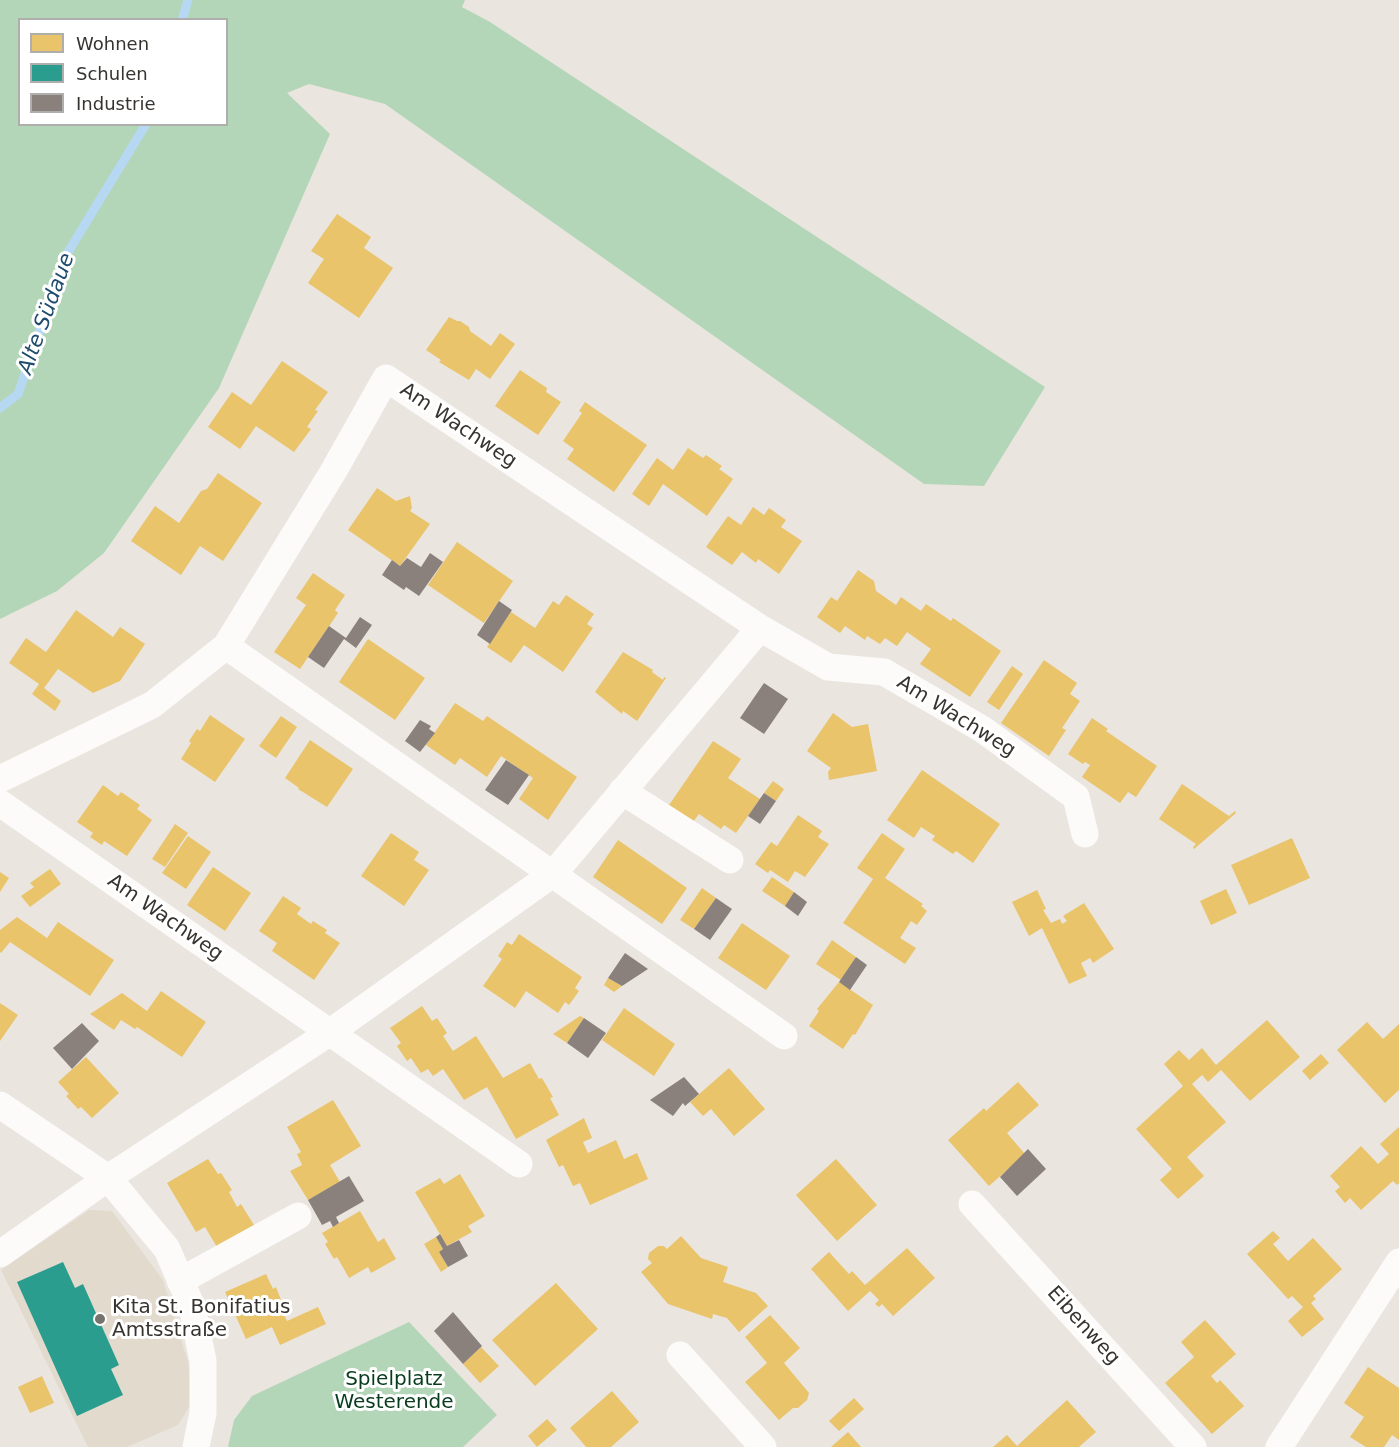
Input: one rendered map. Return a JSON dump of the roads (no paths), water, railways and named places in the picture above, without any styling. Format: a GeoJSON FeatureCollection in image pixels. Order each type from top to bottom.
{"type":"FeatureCollection","features":[{"type":"Feature","properties":{"kind":"street","name":"Am Wachweg"},"geometry":{"type":"LineString","coordinates":[[0,779],[152,705],[226,646],[333,472],[386,378],[760,628],[828,667],[884,672],[982,729],[1076,797],[1085,834]]}},
{"type":"Feature","properties":{"kind":"street"},"geometry":{"type":"LineString","coordinates":[[0,1254],[108,1178],[329,1033],[554,873],[760,628]]}},
{"type":"Feature","properties":{"kind":"street"},"geometry":{"type":"LineString","coordinates":[[226,646],[554,873],[784,1036]]}},
{"type":"Feature","properties":{"kind":"street"},"geometry":{"type":"LineString","coordinates":[[622,791],[730,860]]}},
{"type":"Feature","properties":{"kind":"street","name":"Am Wachweg"},"geometry":{"type":"LineString","coordinates":[[0,803],[519,1164]]}},
{"type":"Feature","properties":{"kind":"street"},"geometry":{"type":"LineString","coordinates":[[0,1105],[108,1178],[166,1249],[192,1307],[203,1361],[203,1413],[196,1447]]}},
{"type":"Feature","properties":{"kind":"street","name":"Eibenweg"},"geometry":{"type":"LineString","coordinates":[[972,1204],[1193,1447]]}},
{"type":"Feature","properties":{"kind":"street"},"geometry":{"type":"LineString","coordinates":[[180,1281],[298,1216]]}},
{"type":"Feature","properties":{"kind":"street"},"geometry":{"type":"LineString","coordinates":[[1279,1447],[1399,1262]]}},
{"type":"Feature","properties":{"kind":"street"},"geometry":{"type":"LineString","coordinates":[[680,1355],[763,1447]]}},
{"type":"Feature","properties":{"kind":"waterway","name":"Alte Südaue"},"geometry":{"type":"LineString","coordinates":[[183,18],[188,0]]}},
{"type":"Feature","properties":{"kind":"waterway","name":"Alte Südaue"},"geometry":{"type":"LineString","coordinates":[[0,408],[18,394],[65,257],[145,126]]}},
{"type":"Feature","properties":{"kind":"place","name":"Kita St. Bonifatius Amtsstraße"},"geometry":{"type":"Point","coordinates":[100,1319]}},
{"type":"Feature","properties":{"kind":"park label","name":"Spielplatz Westerende"},"geometry":{"type":"Point","coordinates":[394,1392]}}]}
